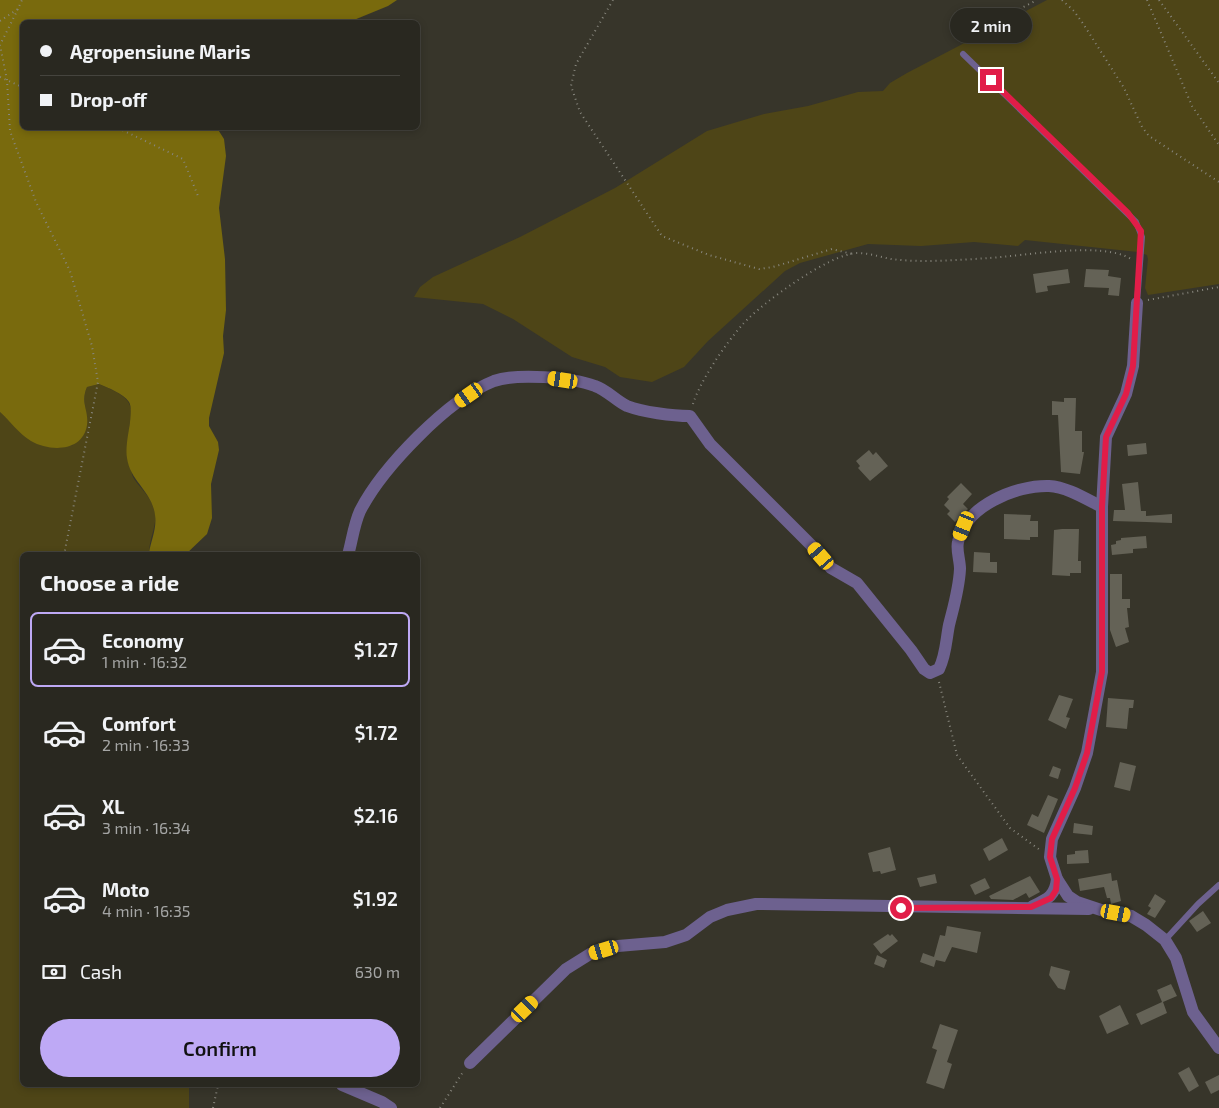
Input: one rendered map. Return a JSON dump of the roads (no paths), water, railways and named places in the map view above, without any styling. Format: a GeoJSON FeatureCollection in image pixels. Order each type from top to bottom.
{"type":"FeatureCollection","features":[{"type":"Feature","properties":{"kind":"street"},"geometry":{"type":"LineString","coordinates":[[1136,303],[1133,366],[1126,394],[1106,437],[1102,507],[1102,672],[1087,753],[1075,788],[1052,839],[1050,857],[1057,879],[1068,896],[1077,902],[1101,910],[1131,916],[1165,940],[1176,958],[1193,1012],[1219,1048]]}},
{"type":"Feature","properties":{"kind":"street"},"geometry":{"type":"LineString","coordinates":[[349,552],[360,512],[396,462],[435,418],[494,381],[519,376],[548,378],[595,386],[626,405],[677,416],[690,416],[710,444],[811,544],[831,568],[857,583],[911,650],[924,670],[930,673],[939,669],[943,661],[949,625],[958,595],[960,566],[957,543],[964,526],[985,504],[1015,490],[1050,486],[1074,493],[1102,507]]}},
{"type":"Feature","properties":{"kind":"street"},"geometry":{"type":"LineString","coordinates":[[1031,907],[1051,898],[1056,890],[1057,879]]}},
{"type":"Feature","properties":{"kind":"street"},"geometry":{"type":"LineString","coordinates":[[470,1063],[566,969],[590,954],[618,946],[665,942],[686,936],[710,917],[727,910],[756,904],[919,908],[1031,907],[1101,910]]}},
{"type":"Feature","properties":{"kind":"street"},"geometry":{"type":"LineString","coordinates":[[347,1087],[382,1102],[391,1108]]}},
{"type":"Feature","properties":{"kind":"lane"},"geometry":{"type":"LineString","coordinates":[[963,54],[1136,222],[1142,236],[1136,303]]}},
{"type":"Feature","properties":{"kind":"lane"},"geometry":{"type":"LineString","coordinates":[[1165,940],[1198,904],[1219,885]]}}]}
